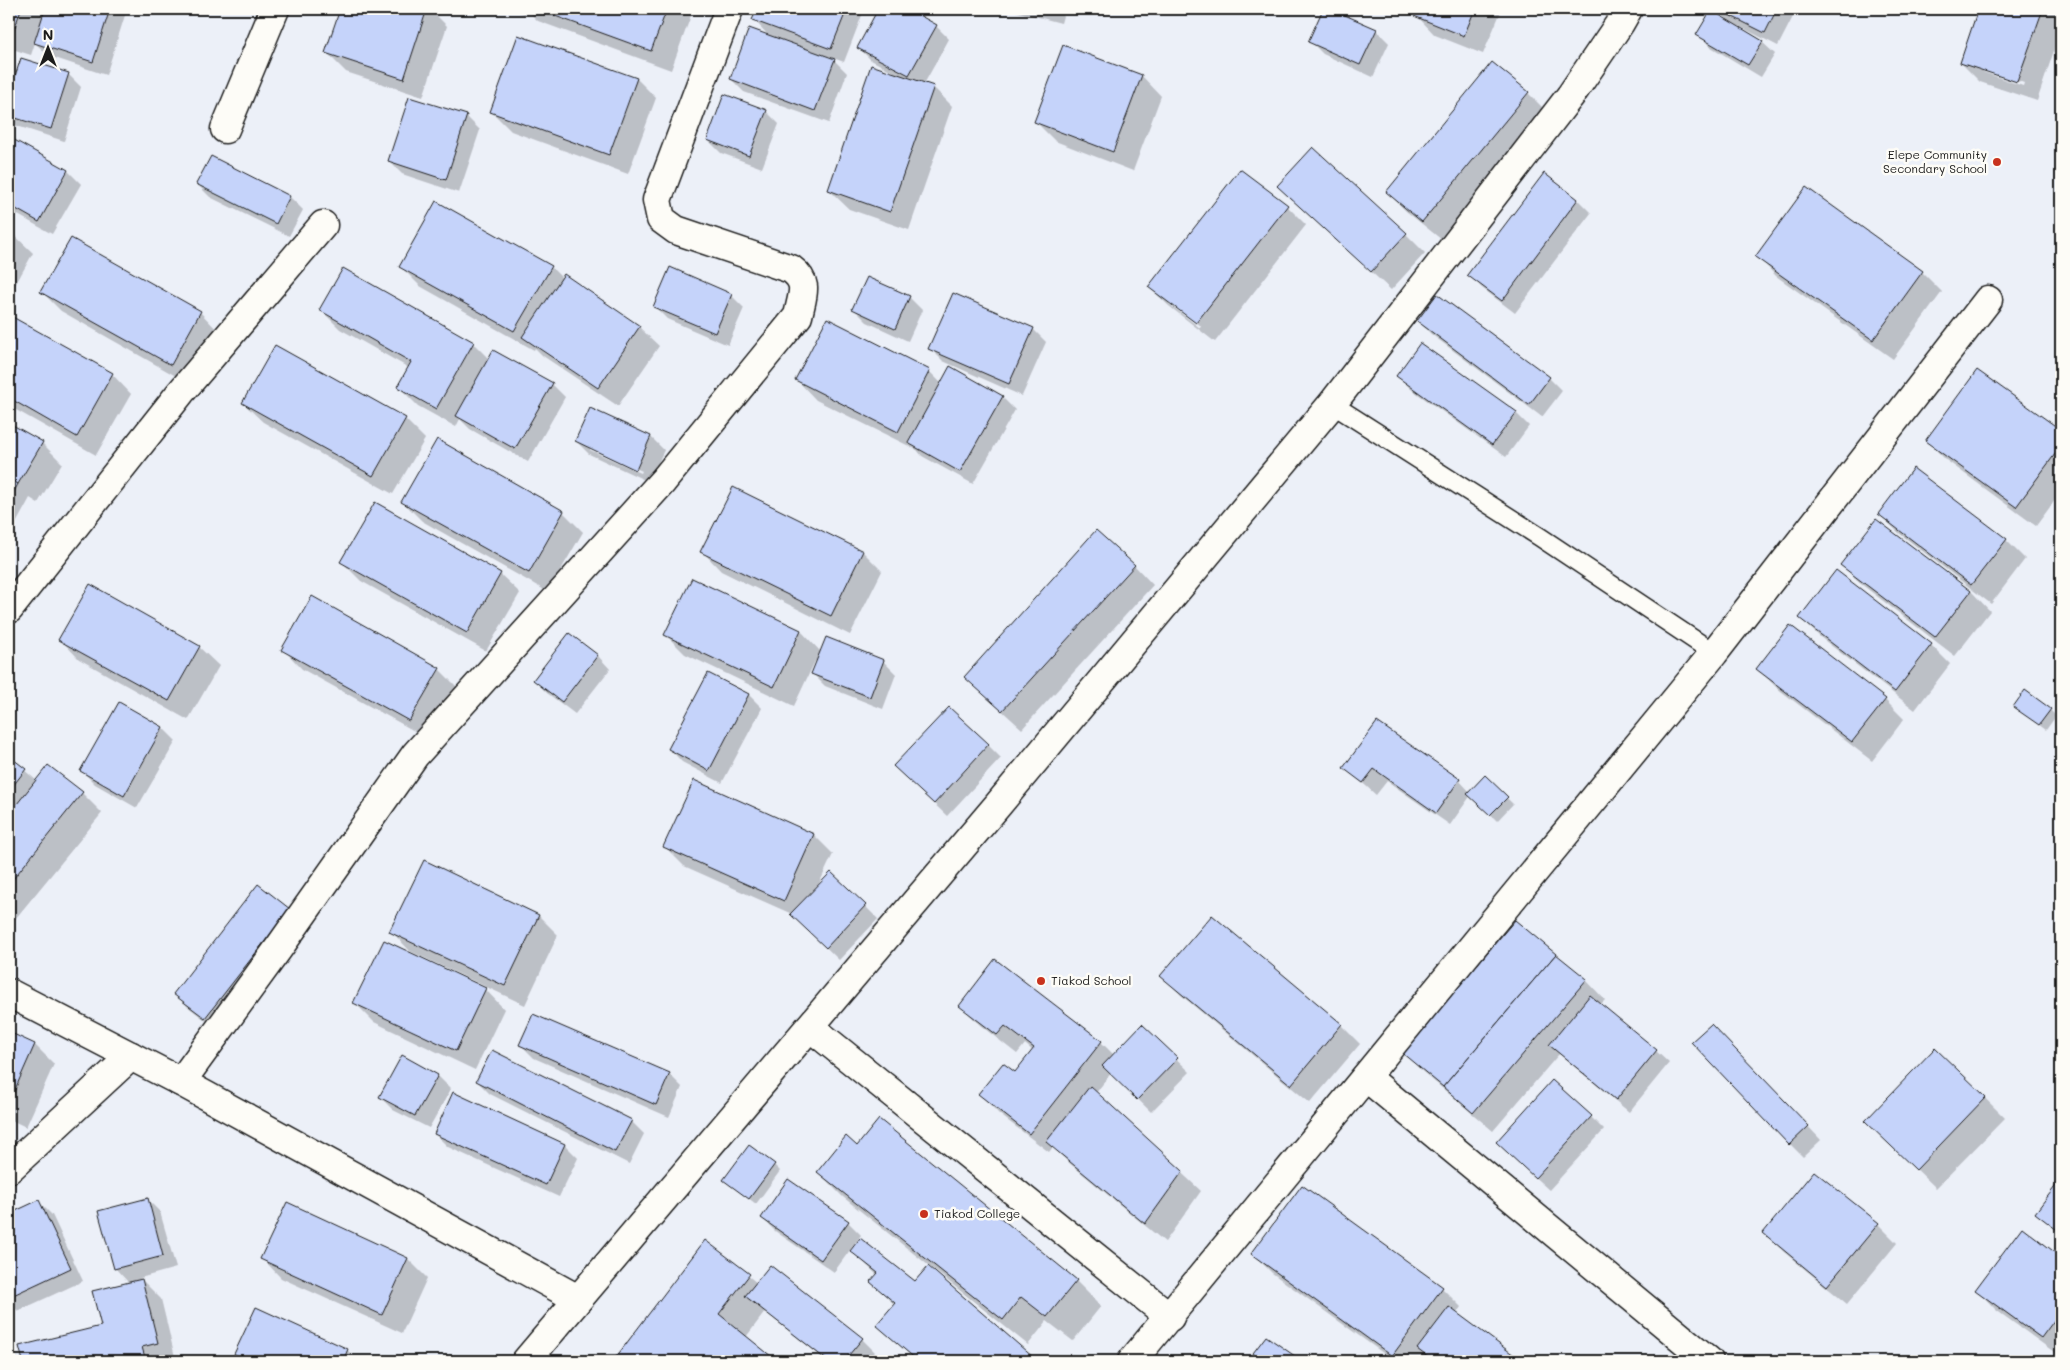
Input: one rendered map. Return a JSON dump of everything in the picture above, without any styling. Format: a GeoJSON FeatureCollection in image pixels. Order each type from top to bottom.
{"type":"FeatureCollection","features":[{"type":"Feature","properties":{"kind":"street"},"geometry":{"type":"LineString","coordinates":[[225,129],[275,9]]}},
{"type":"Feature","properties":{"kind":"street"},"geometry":{"type":"LineString","coordinates":[[180,1082],[272,957],[415,755],[663,481],[798,316],[804,287],[800,276],[791,269],[676,230],[661,219],[657,200],[729,9]]}},
{"type":"Feature","properties":{"kind":"street"},"geometry":{"type":"LineString","coordinates":[[526,1361],[997,806],[1332,404],[1571,95],[1628,9]]}},
{"type":"Feature","properties":{"kind":"street"},"geometry":{"type":"LineString","coordinates":[[9,609],[181,392],[323,225]]}},
{"type":"Feature","properties":{"kind":"street"},"geometry":{"type":"LineString","coordinates":[[1132,1361],[1714,653],[1988,300]]}},
{"type":"Feature","properties":{"kind":"street"},"geometry":{"type":"LineString","coordinates":[[9,993],[180,1082],[578,1299]]}},
{"type":"Feature","properties":{"kind":"street"},"geometry":{"type":"LineString","coordinates":[[810,1027],[1170,1317]]}},
{"type":"Feature","properties":{"kind":"street"},"geometry":{"type":"LineString","coordinates":[[9,1169],[131,1056]]}},
{"type":"Feature","properties":{"kind":"street"},"geometry":{"type":"LineString","coordinates":[[1366,1077],[1705,1360]]}},
{"type":"Feature","properties":{"kind":"lane"},"geometry":{"type":"LineString","coordinates":[[1332,404],[1540,537],[1714,653]]}},
{"type":"Feature","properties":{"kind":"building"},"geometry":{"type":"Polygon","coordinates":[[[9,9],[21,9],[12,36],[9,35],[9,9]]]}},
{"type":"Feature","properties":{"kind":"building"},"geometry":{"type":"Polygon","coordinates":[[[45,9],[110,9],[93,62],[34,43],[45,9]]]}},
{"type":"Feature","properties":{"kind":"building"},"geometry":{"type":"Polygon","coordinates":[[[340,9],[427,9],[404,79],[325,53],[340,9]]]}},
{"type":"Feature","properties":{"kind":"building"},"geometry":{"type":"Polygon","coordinates":[[[536,9],[667,9],[651,51],[536,9]]]}},
{"type":"Feature","properties":{"kind":"building"},"geometry":{"type":"Polygon","coordinates":[[[757,9],[847,9],[831,49],[752,20],[757,9]]]}},
{"type":"Feature","properties":{"kind":"building"},"geometry":{"type":"Polygon","coordinates":[[[878,9],[908,9],[937,25],[909,75],[857,48],[878,9]]]}},
{"type":"Feature","properties":{"kind":"building"},"geometry":{"type":"Polygon","coordinates":[[[1323,9],[1331,9],[1377,29],[1360,65],[1308,42],[1323,9]]]}},
{"type":"Feature","properties":{"kind":"building"},"geometry":{"type":"Polygon","coordinates":[[[1417,9],[1475,9],[1464,36],[1414,16],[1417,9]]]}},
{"type":"Feature","properties":{"kind":"building"},"geometry":{"type":"Polygon","coordinates":[[[1717,9],[1777,9],[1765,33],[1717,9]]]}},
{"type":"Feature","properties":{"kind":"building"},"geometry":{"type":"Polygon","coordinates":[[[1978,9],[2043,9],[2017,82],[1960,63],[1978,9]]]}},
{"type":"Feature","properties":{"kind":"building"},"geometry":{"type":"Polygon","coordinates":[[[1711,10],[1763,41],[1748,65],[1696,35],[1711,10]]]}},
{"type":"Feature","properties":{"kind":"building"},"geometry":{"type":"Polygon","coordinates":[[[749,28],[835,59],[815,111],[730,79],[749,28]]]}},
{"type":"Feature","properties":{"kind":"building"},"geometry":{"type":"Polygon","coordinates":[[[518,35],[637,78],[609,155],[490,112],[518,35]]]}},
{"type":"Feature","properties":{"kind":"building"},"geometry":{"type":"Polygon","coordinates":[[[1063,45],[1142,75],[1113,152],[1034,122],[1063,45]]]}},
{"type":"Feature","properties":{"kind":"building"},"geometry":{"type":"Polygon","coordinates":[[[21,58],[69,73],[51,129],[9,116],[9,94],[21,58]]]}},
{"type":"Feature","properties":{"kind":"building"},"geometry":{"type":"Polygon","coordinates":[[[1492,62],[1529,92],[1422,222],[1386,192],[1492,62]]]}},
{"type":"Feature","properties":{"kind":"building"},"geometry":{"type":"Polygon","coordinates":[[[871,65],[934,86],[890,212],[828,190],[871,65]]]}},
{"type":"Feature","properties":{"kind":"building"},"geometry":{"type":"Polygon","coordinates":[[[724,94],[767,110],[749,156],[707,140],[724,94]]]}},
{"type":"Feature","properties":{"kind":"building"},"geometry":{"type":"Polygon","coordinates":[[[409,97],[467,115],[446,180],[388,161],[409,97]]]}},
{"type":"Feature","properties":{"kind":"building"},"geometry":{"type":"Polygon","coordinates":[[[9,137],[68,170],[39,222],[9,205],[9,137]]]}},
{"type":"Feature","properties":{"kind":"building"},"geometry":{"type":"Polygon","coordinates":[[[1313,147],[1407,233],[1371,272],[1277,186],[1313,147]]]}},
{"type":"Feature","properties":{"kind":"building"},"geometry":{"type":"Polygon","coordinates":[[[211,156],[290,196],[276,224],[196,184],[211,156]]]}},
{"type":"Feature","properties":{"kind":"building"},"geometry":{"type":"Polygon","coordinates":[[[1240,169],[1288,205],[1196,323],[1148,287],[1240,169]]]}},
{"type":"Feature","properties":{"kind":"building"},"geometry":{"type":"Polygon","coordinates":[[[1544,173],[1578,199],[1502,301],[1467,275],[1544,173]]]}},
{"type":"Feature","properties":{"kind":"building"},"geometry":{"type":"Polygon","coordinates":[[[1806,187],[1923,271],[1873,340],[1755,257],[1806,187]]]}},
{"type":"Feature","properties":{"kind":"building"},"geometry":{"type":"Polygon","coordinates":[[[436,201],[552,266],[514,331],[399,267],[436,201]]]}},
{"type":"Feature","properties":{"kind":"building"},"geometry":{"type":"Polygon","coordinates":[[[71,238],[201,311],[171,365],[40,292],[71,238]]]}},
{"type":"Feature","properties":{"kind":"building"},"geometry":{"type":"Polygon","coordinates":[[[670,267],[732,294],[715,333],[653,307],[670,267]]]}},
{"type":"Feature","properties":{"kind":"building"},"geometry":{"type":"Polygon","coordinates":[[[343,268],[474,342],[436,409],[397,387],[411,362],[319,310],[343,268]]]}},
{"type":"Feature","properties":{"kind":"building"},"geometry":{"type":"Polygon","coordinates":[[[564,274],[640,326],[598,388],[522,337],[564,274]]]}},
{"type":"Feature","properties":{"kind":"building"},"geometry":{"type":"Polygon","coordinates":[[[867,277],[910,296],[895,329],[852,309],[867,277]]]}},
{"type":"Feature","properties":{"kind":"building"},"geometry":{"type":"Polygon","coordinates":[[[953,293],[1034,328],[1009,384],[928,349],[953,293]]]}},
{"type":"Feature","properties":{"kind":"building"},"geometry":{"type":"Polygon","coordinates":[[[1437,294],[1550,377],[1529,405],[1417,321],[1437,294]]]}},
{"type":"Feature","properties":{"kind":"building"},"geometry":{"type":"Polygon","coordinates":[[[9,315],[113,373],[77,437],[9,398],[9,315]]]}},
{"type":"Feature","properties":{"kind":"building"},"geometry":{"type":"Polygon","coordinates":[[[827,318],[930,370],[898,432],[795,380],[827,318]]]}},
{"type":"Feature","properties":{"kind":"building"},"geometry":{"type":"Polygon","coordinates":[[[1420,343],[1517,412],[1492,445],[1396,376],[1420,343]]]}},
{"type":"Feature","properties":{"kind":"building"},"geometry":{"type":"Polygon","coordinates":[[[275,345],[406,418],[373,476],[242,403],[275,345]]]}},
{"type":"Feature","properties":{"kind":"building"},"geometry":{"type":"Polygon","coordinates":[[[493,350],[553,383],[515,449],[456,416],[493,350]]]}},
{"type":"Feature","properties":{"kind":"building"},"geometry":{"type":"Polygon","coordinates":[[[950,366],[1003,396],[960,472],[908,443],[950,366]]]}},
{"type":"Feature","properties":{"kind":"building"},"geometry":{"type":"Polygon","coordinates":[[[1977,370],[2061,430],[2061,446],[2016,507],[1925,441],[1977,370]]]}},
{"type":"Feature","properties":{"kind":"building"},"geometry":{"type":"Polygon","coordinates":[[[590,408],[651,436],[636,470],[575,441],[590,408]]]}},
{"type":"Feature","properties":{"kind":"building"},"geometry":{"type":"Polygon","coordinates":[[[9,423],[43,442],[18,484],[9,479],[9,423]]]}},
{"type":"Feature","properties":{"kind":"building"},"geometry":{"type":"Polygon","coordinates":[[[437,439],[564,511],[529,573],[401,502],[437,439]]]}},
{"type":"Feature","properties":{"kind":"building"},"geometry":{"type":"Polygon","coordinates":[[[1913,468],[2007,539],[1971,585],[1878,514],[1913,468]]]}},
{"type":"Feature","properties":{"kind":"building"},"geometry":{"type":"Polygon","coordinates":[[[9,479],[18,484],[9,501],[9,479]]]}},
{"type":"Feature","properties":{"kind":"building"},"geometry":{"type":"Polygon","coordinates":[[[733,487],[863,551],[831,616],[700,552],[733,487]]]}},
{"type":"Feature","properties":{"kind":"building"},"geometry":{"type":"Polygon","coordinates":[[[375,502],[501,573],[467,633],[340,562],[375,502]]]}},
{"type":"Feature","properties":{"kind":"building"},"geometry":{"type":"Polygon","coordinates":[[[1876,519],[1971,591],[1935,637],[1840,565],[1876,519]]]}},
{"type":"Feature","properties":{"kind":"building"},"geometry":{"type":"Polygon","coordinates":[[[1096,530],[1135,565],[1002,711],[964,677],[1096,530]]]}},
{"type":"Feature","properties":{"kind":"building"},"geometry":{"type":"Polygon","coordinates":[[[1836,570],[1932,644],[1895,692],[1799,618],[1836,570]]]}},
{"type":"Feature","properties":{"kind":"building"},"geometry":{"type":"Polygon","coordinates":[[[692,578],[801,630],[774,687],[664,635],[692,578]]]}},
{"type":"Feature","properties":{"kind":"building"},"geometry":{"type":"Polygon","coordinates":[[[90,584],[200,646],[169,701],[58,640],[90,584]]]}},
{"type":"Feature","properties":{"kind":"building"},"geometry":{"type":"Polygon","coordinates":[[[312,596],[440,668],[409,721],[281,650],[312,596]]]}},
{"type":"Feature","properties":{"kind":"building"},"geometry":{"type":"Polygon","coordinates":[[[1790,625],[1886,699],[1852,742],[1756,669],[1790,625]]]}},
{"type":"Feature","properties":{"kind":"building"},"geometry":{"type":"Polygon","coordinates":[[[569,633],[598,655],[562,702],[533,680],[569,633]]]}},
{"type":"Feature","properties":{"kind":"building"},"geometry":{"type":"Polygon","coordinates":[[[826,637],[884,660],[870,697],[811,674],[826,637]]]}},
{"type":"Feature","properties":{"kind":"building"},"geometry":{"type":"Polygon","coordinates":[[[708,673],[749,694],[709,771],[668,749],[708,673]]]}},
{"type":"Feature","properties":{"kind":"building"},"geometry":{"type":"Polygon","coordinates":[[[2025,690],[2051,709],[2039,725],[2013,707],[2025,690]]]}},
{"type":"Feature","properties":{"kind":"building"},"geometry":{"type":"Polygon","coordinates":[[[119,702],[163,727],[124,796],[80,771],[119,702]]]}},
{"type":"Feature","properties":{"kind":"building"},"geometry":{"type":"Polygon","coordinates":[[[949,707],[989,744],[934,804],[893,766],[949,707]]]}},
{"type":"Feature","properties":{"kind":"building"},"geometry":{"type":"Polygon","coordinates":[[[1377,722],[1460,779],[1436,813],[1374,769],[1363,783],[1343,768],[1377,722]]]}},
{"type":"Feature","properties":{"kind":"building"},"geometry":{"type":"Polygon","coordinates":[[[9,756],[26,769],[9,791],[9,756]]]}},
{"type":"Feature","properties":{"kind":"building"},"geometry":{"type":"Polygon","coordinates":[[[48,765],[83,792],[9,884],[9,814],[48,765]]]}},
{"type":"Feature","properties":{"kind":"building"},"geometry":{"type":"Polygon","coordinates":[[[1485,775],[1508,797],[1490,815],[1467,794],[1485,775]]]}},
{"type":"Feature","properties":{"kind":"building"},"geometry":{"type":"Polygon","coordinates":[[[694,780],[814,834],[784,901],[663,847],[694,780]]]}},
{"type":"Feature","properties":{"kind":"building"},"geometry":{"type":"Polygon","coordinates":[[[424,860],[539,915],[505,986],[389,932],[424,860]]]}},
{"type":"Feature","properties":{"kind":"building"},"geometry":{"type":"Polygon","coordinates":[[[831,872],[866,905],[826,948],[790,914],[831,872]]]}},
{"type":"Feature","properties":{"kind":"building"},"geometry":{"type":"Polygon","coordinates":[[[258,884],[290,909],[205,1018],[173,994],[258,884]]]}},
{"type":"Feature","properties":{"kind":"building"},"geometry":{"type":"Polygon","coordinates":[[[1212,915],[1342,1024],[1291,1085],[1160,976],[1212,915]]]}},
{"type":"Feature","properties":{"kind":"building"},"geometry":{"type":"Polygon","coordinates":[[[1515,920],[1556,954],[1443,1087],[1402,1053],[1515,920]]]}},
{"type":"Feature","properties":{"kind":"building"},"geometry":{"type":"Polygon","coordinates":[[[384,940],[486,988],[456,1051],[353,1003],[384,940]]]}},
{"type":"Feature","properties":{"kind":"building"},"geometry":{"type":"Polygon","coordinates":[[[1556,954],[1587,979],[1473,1113],[1443,1087],[1556,954]]]}},
{"type":"Feature","properties":{"kind":"building"},"geometry":{"type":"Polygon","coordinates":[[[995,959],[1102,1041],[1029,1134],[978,1094],[1003,1063],[1015,1072],[1034,1048],[1005,1026],[997,1035],[959,1006],[995,959]]]}},
{"type":"Feature","properties":{"kind":"building"},"geometry":{"type":"Polygon","coordinates":[[[1590,995],[1657,1050],[1616,1100],[1549,1045],[1590,995]]]}},
{"type":"Feature","properties":{"kind":"building"},"geometry":{"type":"Polygon","coordinates":[[[533,1014],[670,1073],[656,1105],[519,1045],[533,1014]]]}},
{"type":"Feature","properties":{"kind":"building"},"geometry":{"type":"Polygon","coordinates":[[[1142,1024],[1178,1058],[1137,1100],[1102,1066],[1142,1024]]]}},
{"type":"Feature","properties":{"kind":"building"},"geometry":{"type":"Polygon","coordinates":[[[1711,1024],[1809,1126],[1789,1145],[1691,1042],[1711,1024]]]}},
{"type":"Feature","properties":{"kind":"building"},"geometry":{"type":"Polygon","coordinates":[[[9,1032],[35,1044],[9,1103],[9,1032]]]}},
{"type":"Feature","properties":{"kind":"building"},"geometry":{"type":"Polygon","coordinates":[[[1935,1048],[1986,1097],[1916,1170],[1865,1121],[1935,1048]]]}},
{"type":"Feature","properties":{"kind":"building"},"geometry":{"type":"Polygon","coordinates":[[[492,1050],[632,1120],[615,1152],[476,1081],[492,1050]]]}},
{"type":"Feature","properties":{"kind":"building"},"geometry":{"type":"Polygon","coordinates":[[[402,1055],[438,1075],[415,1116],[379,1097],[402,1055]]]}},
{"type":"Feature","properties":{"kind":"building"},"geometry":{"type":"Polygon","coordinates":[[[1552,1080],[1592,1116],[1535,1178],[1496,1142],[1552,1080]]]}},
{"type":"Feature","properties":{"kind":"building"},"geometry":{"type":"Polygon","coordinates":[[[1090,1086],[1183,1171],[1145,1224],[1046,1142],[1090,1086]]]}},
{"type":"Feature","properties":{"kind":"building"},"geometry":{"type":"Polygon","coordinates":[[[453,1092],[565,1144],[546,1185],[434,1134],[453,1092]]]}},
{"type":"Feature","properties":{"kind":"building"},"geometry":{"type":"Polygon","coordinates":[[[879,1119],[1077,1280],[1047,1317],[1021,1297],[1003,1320],[817,1172],[846,1136],[857,1146],[879,1119]]]}},
{"type":"Feature","properties":{"kind":"building"},"geometry":{"type":"Polygon","coordinates":[[[749,1145],[775,1164],[749,1199],[723,1180],[749,1145]]]}},
{"type":"Feature","properties":{"kind":"building"},"geometry":{"type":"Polygon","coordinates":[[[1814,1171],[1879,1223],[1827,1286],[1763,1233],[1814,1171]]]}},
{"type":"Feature","properties":{"kind":"building"},"geometry":{"type":"Polygon","coordinates":[[[788,1179],[849,1221],[821,1260],[761,1218],[788,1179]]]}},
{"type":"Feature","properties":{"kind":"building"},"geometry":{"type":"Polygon","coordinates":[[[2061,1179],[2061,1233],[2035,1213],[2061,1179]]]}},
{"type":"Feature","properties":{"kind":"building"},"geometry":{"type":"Polygon","coordinates":[[[1302,1185],[1443,1287],[1392,1356],[1251,1254],[1302,1185]]]}},
{"type":"Feature","properties":{"kind":"building"},"geometry":{"type":"Polygon","coordinates":[[[148,1198],[163,1256],[114,1269],[98,1211],[148,1198]]]}},
{"type":"Feature","properties":{"kind":"building"},"geometry":{"type":"Polygon","coordinates":[[[39,1200],[71,1268],[9,1297],[9,1214],[39,1200]]]}},
{"type":"Feature","properties":{"kind":"building"},"geometry":{"type":"Polygon","coordinates":[[[287,1202],[408,1258],[382,1315],[260,1259],[287,1202]]]}},
{"type":"Feature","properties":{"kind":"building"},"geometry":{"type":"Polygon","coordinates":[[[2022,1227],[2061,1257],[2061,1311],[2041,1338],[1975,1290],[2022,1227]]]}},
{"type":"Feature","properties":{"kind":"building"},"geometry":{"type":"Polygon","coordinates":[[[860,1238],[915,1281],[928,1266],[1034,1358],[1031,1361],[918,1361],[876,1325],[895,1303],[870,1282],[878,1273],[850,1251],[860,1238]]]}},
{"type":"Feature","properties":{"kind":"building"},"geometry":{"type":"Polygon","coordinates":[[[705,1240],[750,1274],[719,1314],[777,1361],[613,1361],[705,1240]]]}},
{"type":"Feature","properties":{"kind":"building"},"geometry":{"type":"Polygon","coordinates":[[[770,1265],[863,1338],[844,1361],[828,1361],[745,1296],[770,1265]]]}},
{"type":"Feature","properties":{"kind":"building"},"geometry":{"type":"Polygon","coordinates":[[[142,1279],[158,1343],[142,1347],[146,1361],[23,1361],[19,1346],[101,1326],[92,1291],[142,1279]]]}},
{"type":"Feature","properties":{"kind":"building"},"geometry":{"type":"Polygon","coordinates":[[[256,1307],[348,1349],[343,1361],[250,1361],[234,1354],[256,1307]]]}},
{"type":"Feature","properties":{"kind":"building"},"geometry":{"type":"Polygon","coordinates":[[[1449,1307],[1522,1361],[1433,1361],[1417,1349],[1449,1307]]]}},
{"type":"Feature","properties":{"kind":"building"},"geometry":{"type":"Polygon","coordinates":[[[1266,1336],[1302,1361],[1247,1361],[1266,1336]]]}},
{"type":"Feature","properties":{"kind":"place","name":"Elepe Community Secondary School"},"geometry":{"type":"Point","coordinates":[1997,162]}},
{"type":"Feature","properties":{"kind":"place","name":"Tiakod School"},"geometry":{"type":"Point","coordinates":[1041,981]}},
{"type":"Feature","properties":{"kind":"place","name":"Tiakod College"},"geometry":{"type":"Point","coordinates":[924,1214]}}]}
